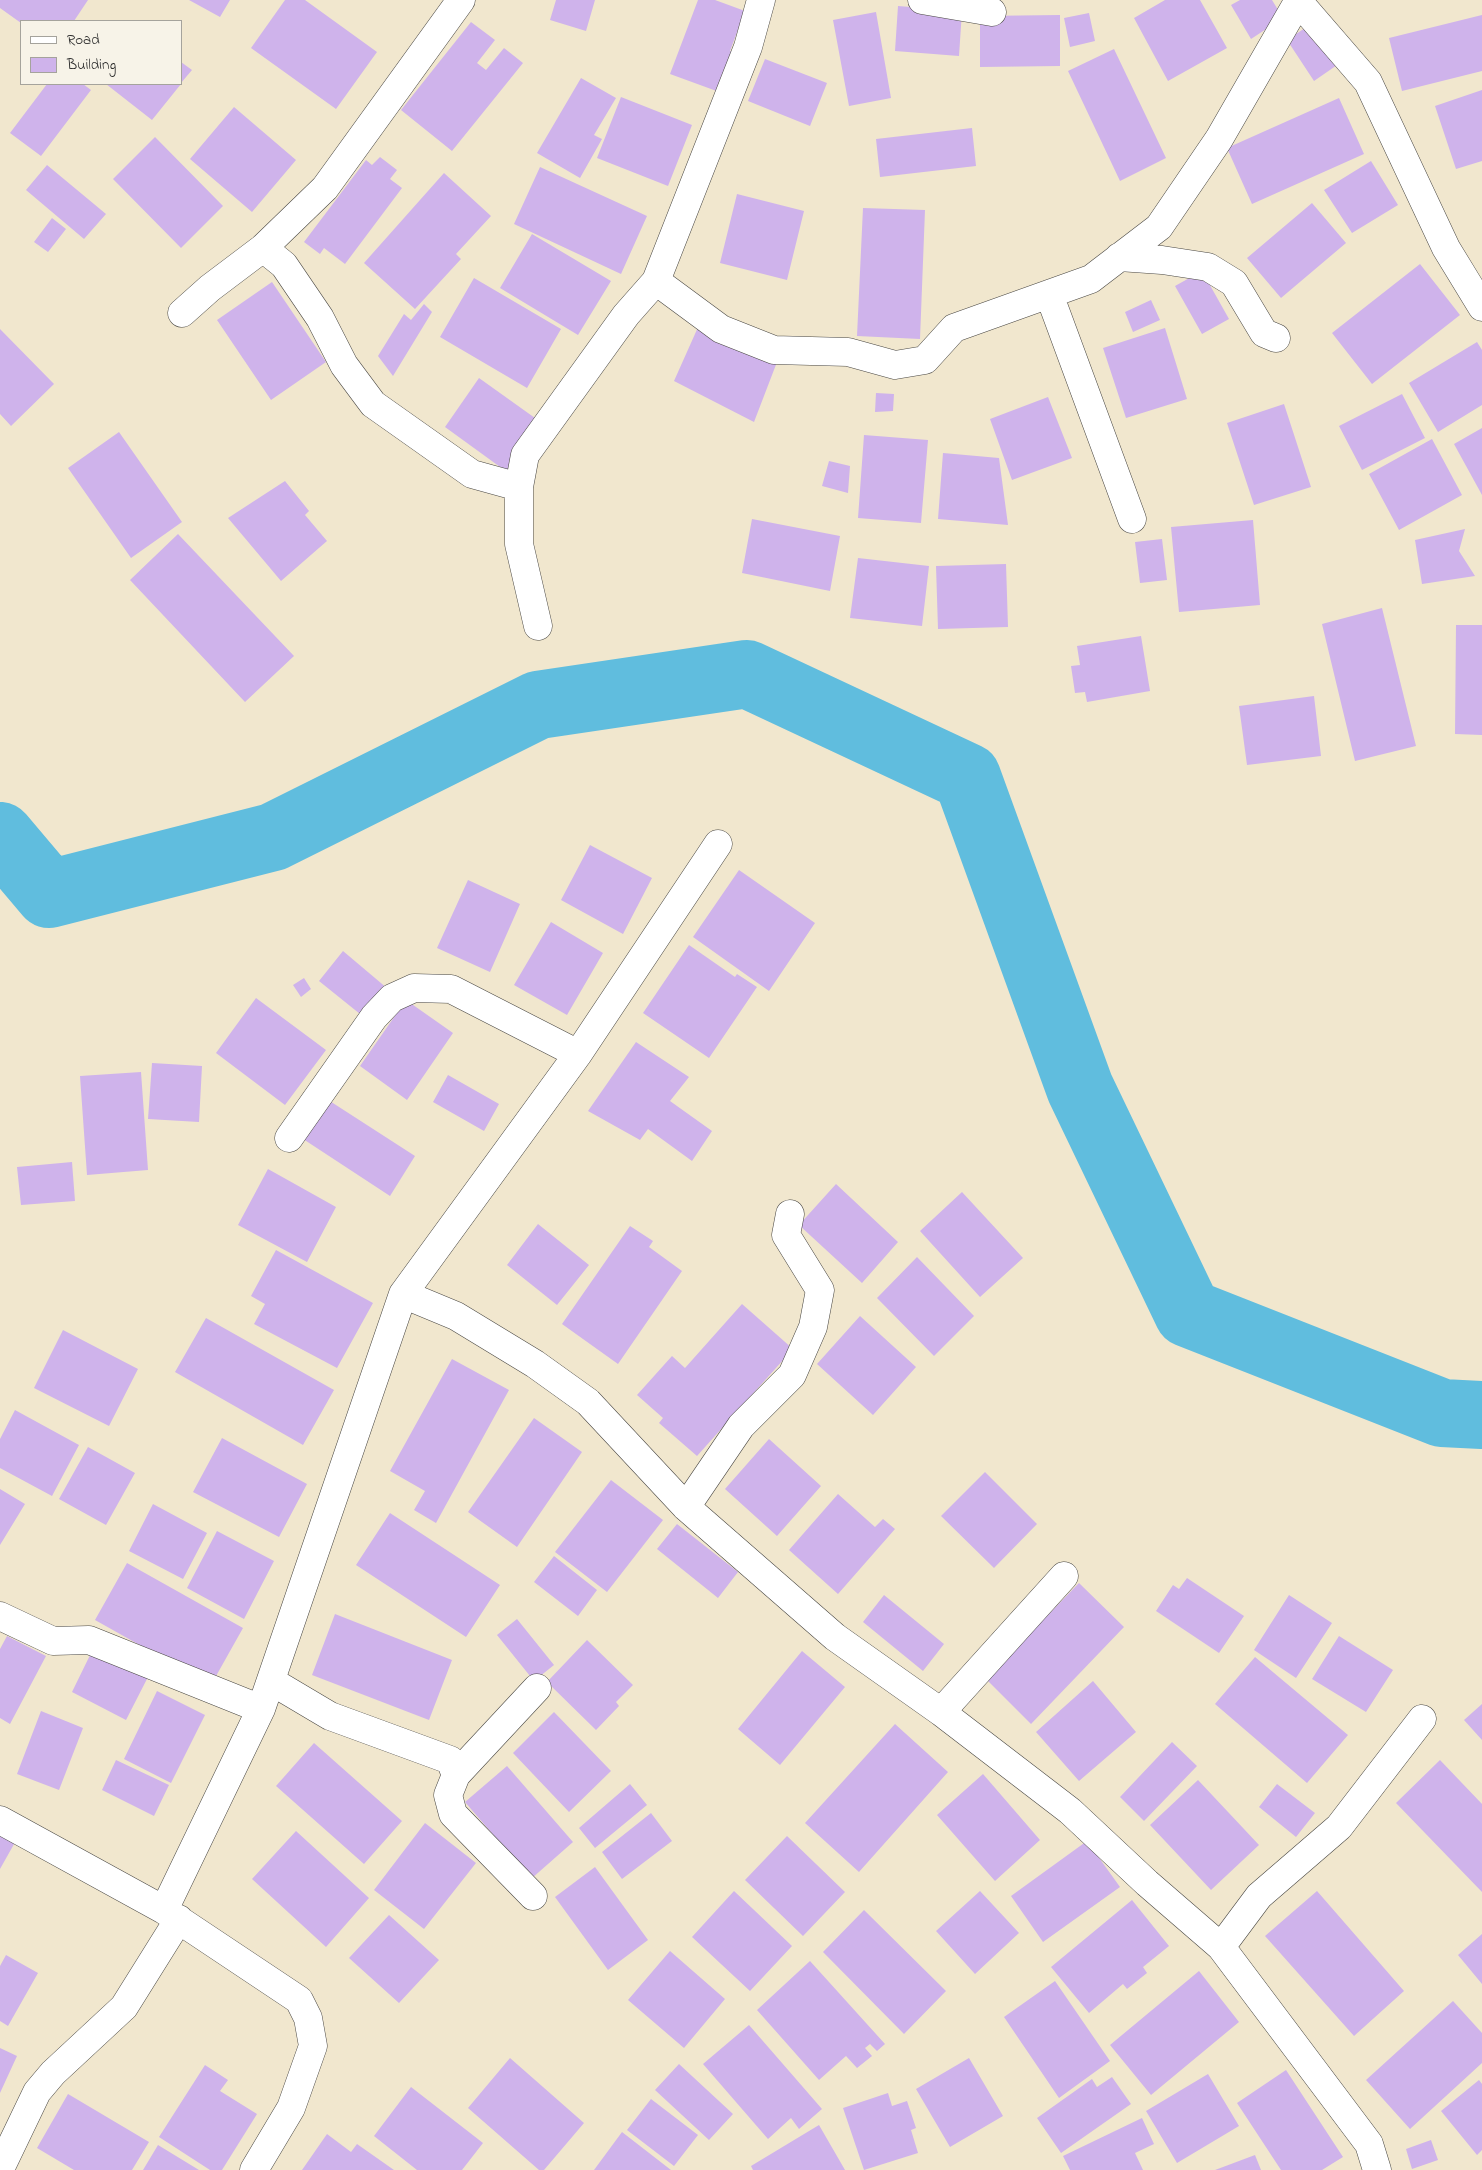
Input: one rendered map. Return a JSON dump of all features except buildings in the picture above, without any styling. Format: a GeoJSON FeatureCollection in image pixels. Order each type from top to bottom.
{"type":"FeatureCollection","features":[{"type":"Feature","properties":{"kind":"street"},"geometry":{"type":"LineString","coordinates":[[182,313],[210,288],[263,248],[325,188],[461,0]]}},
{"type":"Feature","properties":{"kind":"street"},"geometry":{"type":"LineString","coordinates":[[538,626],[518,544],[520,487],[525,455],[626,315],[656,281],[748,47],[760,0]]}},
{"type":"Feature","properties":{"kind":"street"},"geometry":{"type":"LineString","coordinates":[[922,0],[992,12]]}},
{"type":"Feature","properties":{"kind":"street"},"geometry":{"type":"LineString","coordinates":[[656,281],[721,329],[774,350],[848,352],[895,365],[925,360],[954,328],[1091,279],[1159,227],[1219,139],[1299,0],[1368,82],[1446,248],[1482,307]]}},
{"type":"Feature","properties":{"kind":"street"},"geometry":{"type":"LineString","coordinates":[[263,248],[284,265],[320,318],[344,365],[373,404],[472,474],[520,487]]}},
{"type":"Feature","properties":{"kind":"street"},"geometry":{"type":"LineString","coordinates":[[1119,257],[1162,260],[1208,267],[1234,283],[1264,333],[1276,338]]}},
{"type":"Feature","properties":{"kind":"street"},"geometry":{"type":"LineString","coordinates":[[1049,294],[1132,519]]}},
{"type":"Feature","properties":{"kind":"street"},"geometry":{"type":"LineString","coordinates":[[0,2169],[37,2092],[53,2073],[124,2007],[172,1915],[261,1709],[403,1294],[578,1054],[718,844]]}},
{"type":"Feature","properties":{"kind":"street"},"geometry":{"type":"LineString","coordinates":[[290,1138],[374,1017],[392,998],[414,988],[450,989],[578,1054]]}},
{"type":"Feature","properties":{"kind":"street"},"geometry":{"type":"LineString","coordinates":[[686,1507],[741,1426],[792,1374],[813,1327],[820,1290],[786,1235],[790,1214]]}},
{"type":"Feature","properties":{"kind":"street"},"geometry":{"type":"LineString","coordinates":[[403,1294],[456,1316],[535,1364],[588,1402],[686,1507],[835,1637],[941,1712],[1070,1811],[1146,1883],[1221,1947],[1370,2144],[1377,2170]]}},
{"type":"Feature","properties":{"kind":"street"},"geometry":{"type":"LineString","coordinates":[[941,1712],[1064,1576]]}},
{"type":"Feature","properties":{"kind":"street"},"geometry":{"type":"LineString","coordinates":[[0,1616],[53,1641],[90,1640],[261,1709]]}},
{"type":"Feature","properties":{"kind":"street"},"geometry":{"type":"LineString","coordinates":[[271,1681],[330,1716],[450,1760],[456,1775]]}},
{"type":"Feature","properties":{"kind":"street"},"geometry":{"type":"LineString","coordinates":[[533,1896],[453,1814],[448,1795],[456,1775],[537,1688]]}},
{"type":"Feature","properties":{"kind":"street"},"geometry":{"type":"LineString","coordinates":[[1221,1947],[1260,1896],[1340,1827],[1422,1719]]}},
{"type":"Feature","properties":{"kind":"street"},"geometry":{"type":"LineString","coordinates":[[0,1820],[172,1915],[299,2000],[308,2018],[313,2046],[291,2108],[254,2170]]}},
{"type":"Feature","properties":{"kind":"waterway"},"geometry":{"type":"LineString","coordinates":[[0,836],[49,894],[273,837],[538,705],[747,674],[967,777],[1080,1088],[1188,1313],[1442,1413],[1482,1415]]}}]}
